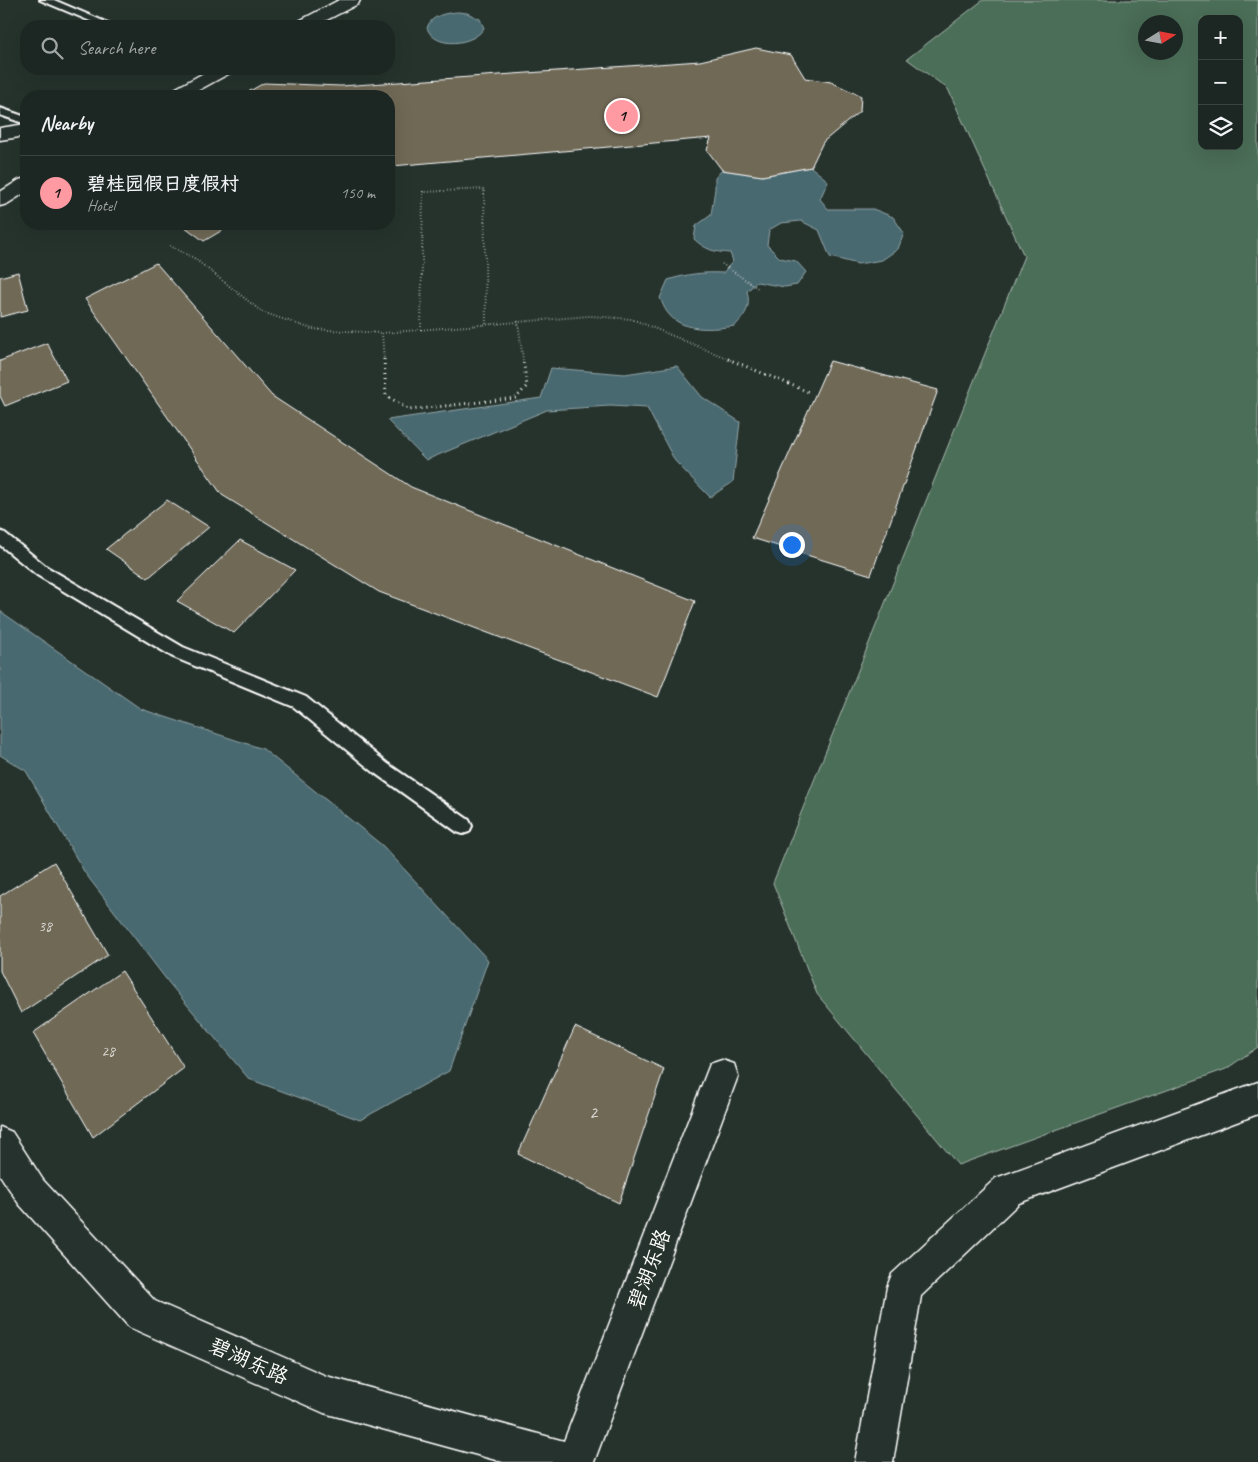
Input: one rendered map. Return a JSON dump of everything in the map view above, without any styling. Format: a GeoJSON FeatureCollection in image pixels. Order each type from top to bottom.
{"type":"FeatureCollection","features":[{"type":"Feature","properties":{"kind":"street"},"geometry":{"type":"LineString","coordinates":[[312,20],[343,1]]}},
{"type":"Feature","properties":{"kind":"street"},"geometry":{"type":"LineString","coordinates":[[186,90],[213,75]]}},
{"type":"Feature","properties":{"kind":"street"},"geometry":{"type":"LineString","coordinates":[[0,134],[20,131]]}},
{"type":"Feature","properties":{"kind":"street"},"geometry":{"type":"LineString","coordinates":[[0,200],[20,188]]}},
{"type":"Feature","properties":{"kind":"street","name":"碧湖东路"},"geometry":{"type":"LineString","coordinates":[[0,1144],[31,1192],[142,1314],[324,1394],[574,1462],[722,1076]]}},
{"type":"Feature","properties":{"kind":"street"},"geometry":{"type":"LineString","coordinates":[[874,1462],[905,1287],[1008,1190],[1258,1098]]}},
{"type":"Feature","properties":{"kind":"lane"},"geometry":{"type":"LineString","coordinates":[[45,0],[95,20]]}},
{"type":"Feature","properties":{"kind":"lane"},"geometry":{"type":"LineString","coordinates":[[0,111],[20,119]]}},
{"type":"Feature","properties":{"kind":"lane"},"geometry":{"type":"LineString","coordinates":[[0,537],[42,571],[178,652],[300,702],[382,768],[463,826]]}},
{"type":"Feature","properties":{"kind":"path"},"geometry":{"type":"LineString","coordinates":[[421,330],[423,192],[484,189],[486,325]]}},
{"type":"Feature","properties":{"kind":"path"},"geometry":{"type":"LineString","coordinates":[[170,246],[194,258],[262,312],[312,329],[382,333],[590,316],[632,319],[811,393]]}},
{"type":"Feature","properties":{"kind":"path"},"geometry":{"type":"LineString","coordinates":[[722,264],[758,289]]}},
{"type":"Feature","properties":{"kind":"path"},"geometry":{"type":"LineString","coordinates":[[382,333],[386,395],[409,410],[516,398],[528,386],[518,321]]}},
{"type":"Feature","properties":{"kind":"green space"},"geometry":{"type":"Polygon","coordinates":[[[983,0],[1258,0],[1258,1047],[1226,1069],[958,1165],[817,994],[773,883],[1024,256],[948,89],[907,59],[983,0]]]}},
{"type":"Feature","properties":{"kind":"water"},"geometry":{"type":"Polygon","coordinates":[[[458,12],[467,13],[480,19],[484,28],[472,38],[455,43],[438,40],[431,35],[427,28],[435,17],[458,12]]]}},
{"type":"Feature","properties":{"kind":"water"},"geometry":{"type":"Polygon","coordinates":[[[811,167],[828,181],[820,199],[828,209],[873,209],[893,217],[904,233],[898,249],[882,260],[858,264],[830,257],[819,230],[801,221],[781,223],[769,230],[767,245],[780,258],[796,261],[806,272],[797,285],[785,287],[757,282],[747,291],[747,310],[735,326],[698,328],[673,319],[660,298],[668,280],[695,274],[723,273],[733,261],[730,253],[710,250],[694,239],[696,226],[711,215],[715,178],[722,170],[762,176],[811,167]]]}},
{"type":"Feature","properties":{"kind":"water"},"geometry":{"type":"Polygon","coordinates":[[[677,366],[702,397],[740,422],[733,482],[710,497],[675,461],[647,408],[610,406],[547,410],[426,460],[387,420],[541,398],[551,368],[625,374],[677,366]]]}},
{"type":"Feature","properties":{"kind":"water"},"geometry":{"type":"Polygon","coordinates":[[[0,611],[141,709],[263,749],[383,846],[488,960],[449,1071],[360,1120],[249,1079],[169,983],[85,873],[26,771],[0,755],[0,611]]]}},
{"type":"Feature","properties":{"kind":"building"},"geometry":{"type":"Polygon","coordinates":[[[756,48],[791,55],[805,78],[831,82],[861,96],[860,111],[823,142],[811,167],[762,176],[722,170],[707,150],[711,138],[395,166],[395,90],[252,90],[264,83],[341,86],[700,61],[756,48]]]}},
{"type":"Feature","properties":{"kind":"building"},"geometry":{"type":"Polygon","coordinates":[[[189,230],[223,230],[204,241],[189,230]]]}},
{"type":"Feature","properties":{"kind":"building"},"geometry":{"type":"Polygon","coordinates":[[[156,263],[272,396],[411,487],[695,601],[658,697],[379,592],[222,495],[85,299],[156,263]]]}},
{"type":"Feature","properties":{"kind":"building"},"geometry":{"type":"Polygon","coordinates":[[[18,272],[28,310],[0,317],[0,277],[18,272]]]}},
{"type":"Feature","properties":{"kind":"building"},"geometry":{"type":"Polygon","coordinates":[[[47,343],[67,381],[5,406],[0,396],[0,361],[47,343]]]}},
{"type":"Feature","properties":{"kind":"building"},"geometry":{"type":"Polygon","coordinates":[[[830,361],[938,390],[871,575],[752,538],[830,361]]]}},
{"type":"Feature","properties":{"kind":"building"},"geometry":{"type":"Polygon","coordinates":[[[167,500],[209,527],[148,578],[106,549],[167,500]]]}},
{"type":"Feature","properties":{"kind":"building"},"geometry":{"type":"Polygon","coordinates":[[[240,540],[295,570],[234,633],[177,601],[240,540]]]}},
{"type":"Feature","properties":{"kind":"building"},"geometry":{"type":"Polygon","coordinates":[[[54,862],[108,955],[21,1013],[0,971],[0,896],[54,862]]]}},
{"type":"Feature","properties":{"kind":"building"},"geometry":{"type":"Polygon","coordinates":[[[122,971],[184,1068],[93,1137],[33,1033],[122,971]]]}},
{"type":"Feature","properties":{"kind":"building"},"geometry":{"type":"Polygon","coordinates":[[[575,1027],[664,1069],[619,1203],[518,1154],[575,1027]]]}},
{"type":"Feature","properties":{"kind":"place","name":"碧桂园假日度假村"},"geometry":{"type":"Point","coordinates":[622,116]}}]}
